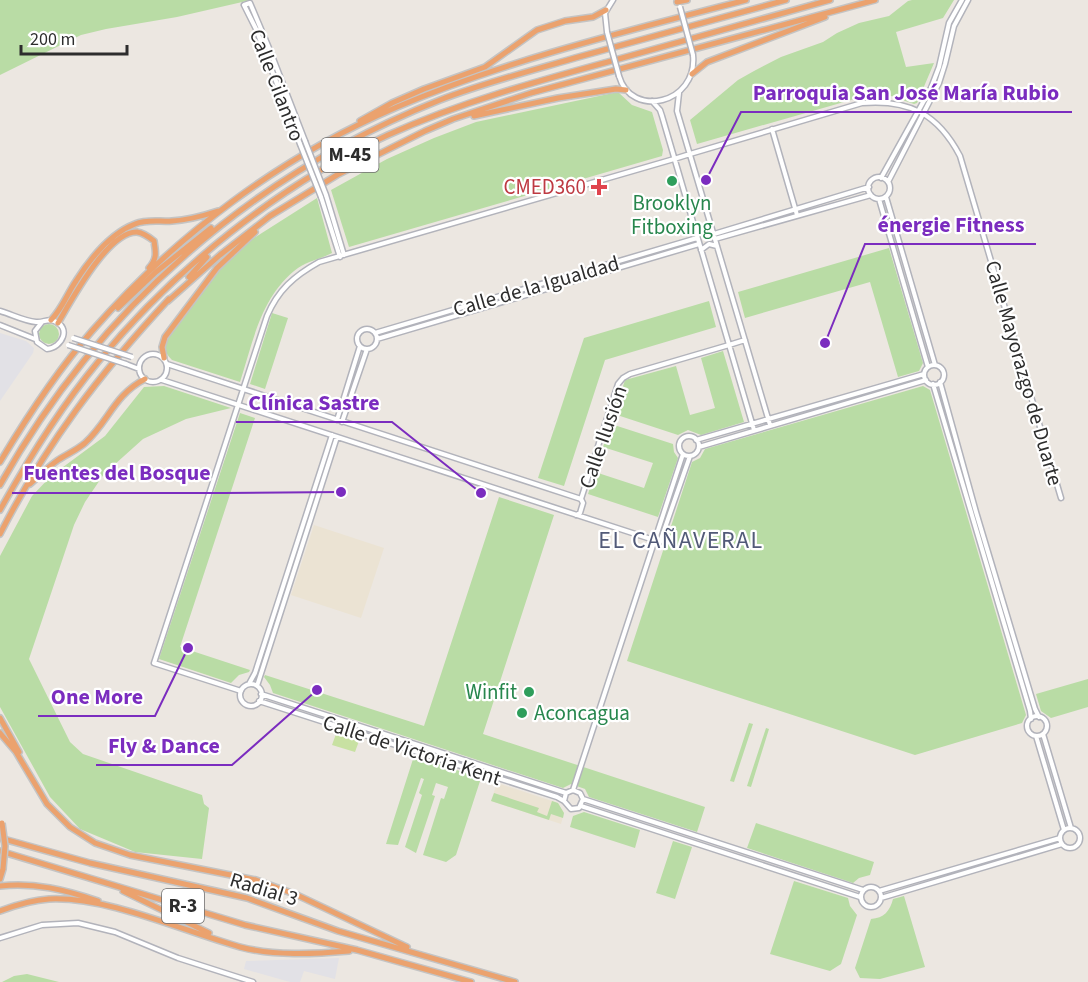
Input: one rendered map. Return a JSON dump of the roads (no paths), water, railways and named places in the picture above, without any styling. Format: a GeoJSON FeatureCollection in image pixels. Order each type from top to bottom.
{"type":"FeatureCollection","features":[{"type":"Feature","properties":{"kind":"highway"},"geometry":{"type":"LineString","coordinates":[[677,3],[687,0]]}},
{"type":"Feature","properties":{"kind":"highway"},"geometry":{"type":"LineString","coordinates":[[339,135],[397,107],[474,77],[746,0]]}},
{"type":"Feature","properties":{"kind":"highway","name":"M-45"},"geometry":{"type":"LineString","coordinates":[[0,485],[43,416],[117,321],[158,279],[232,214],[277,184],[380,126],[440,100],[500,79],[786,0]]}},
{"type":"Feature","properties":{"kind":"highway","name":"M-45"},"geometry":{"type":"LineString","coordinates":[[0,510],[42,438],[97,363],[171,284],[255,215],[304,181],[386,136],[506,90],[830,0]]}},
{"type":"Feature","properties":{"kind":"highway"},"geometry":{"type":"LineString","coordinates":[[168,301],[220,255],[270,216],[337,175],[425,131],[542,90],[876,0]]}},
{"type":"Feature","properties":{"kind":"highway"},"geometry":{"type":"LineString","coordinates":[[692,74],[707,62],[820,18],[876,0]]}},
{"type":"Feature","properties":{"kind":"highway"},"geometry":{"type":"LineString","coordinates":[[0,462],[36,406],[90,333],[165,256],[222,209],[268,177],[392,103],[485,67],[537,30],[566,21],[593,17],[606,10]]}},
{"type":"Feature","properties":{"kind":"highway"},"geometry":{"type":"LineString","coordinates":[[425,131],[510,107],[616,89],[626,90]]}},
{"type":"Feature","properties":{"kind":"highway"},"geometry":{"type":"LineString","coordinates":[[51,320],[62,307],[75,282],[91,259],[121,232],[146,221],[200,217],[222,209]]}},
{"type":"Feature","properties":{"kind":"highway"},"geometry":{"type":"LineString","coordinates":[[69,360],[118,307],[156,272],[200,236],[232,214]]}},
{"type":"Feature","properties":{"kind":"highway"},"geometry":{"type":"LineString","coordinates":[[164,358],[162,347],[165,337],[230,253],[270,216]]}},
{"type":"Feature","properties":{"kind":"highway"},"geometry":{"type":"LineString","coordinates":[[58,323],[82,281],[96,262],[114,244],[136,232],[154,241],[156,254],[154,262],[124,293],[122,299]]}},
{"type":"Feature","properties":{"kind":"highway"},"geometry":{"type":"LineString","coordinates":[[0,534],[24,489],[80,403],[124,348],[206,259],[210,250]]}},
{"type":"Feature","properties":{"kind":"highway"},"geometry":{"type":"LineString","coordinates":[[24,489],[44,471],[86,442],[102,425],[119,399],[131,386],[144,379]]}},
{"type":"Feature","properties":{"kind":"highway"},"geometry":{"type":"LineString","coordinates":[[0,718],[32,774],[40,793]]}},
{"type":"Feature","properties":{"kind":"highway"},"geometry":{"type":"LineString","coordinates":[[0,733],[56,814],[83,837],[109,849],[256,880],[297,895],[420,954]]}},
{"type":"Feature","properties":{"kind":"highway"},"geometry":{"type":"LineString","coordinates":[[0,816],[4,846],[0,879]]}},
{"type":"Feature","properties":{"kind":"highway","name":"Radial 3"},"geometry":{"type":"LineString","coordinates":[[0,838],[90,863],[247,898],[338,931],[515,982]]}},
{"type":"Feature","properties":{"kind":"highway","name":"Radial 3"},"geometry":{"type":"LineString","coordinates":[[0,851],[245,926],[357,950],[471,982]]}},
{"type":"Feature","properties":{"kind":"highway"},"geometry":{"type":"LineString","coordinates":[[108,883],[224,941]]}},
{"type":"Feature","properties":{"kind":"highway"},"geometry":{"type":"LineString","coordinates":[[0,886],[31,885],[58,889],[238,946],[268,952],[327,953],[357,950]]}},
{"type":"Feature","properties":{"kind":"highway"},"geometry":{"type":"LineString","coordinates":[[0,911],[19,904],[48,899],[80,900],[125,911]]}},
{"type":"Feature","properties":{"kind":"main road"},"geometry":{"type":"LineString","coordinates":[[613,0],[606,10],[605,20],[619,76],[626,90],[640,99],[652,101],[679,93],[686,86],[692,74],[693,55],[677,3]]}},
{"type":"Feature","properties":{"kind":"main road"},"geometry":{"type":"LineString","coordinates":[[871,195],[869,187],[872,181],[881,178],[939,67],[949,23],[962,0]]}},
{"type":"Feature","properties":{"kind":"main road"},"geometry":{"type":"LineString","coordinates":[[888,182],[941,76],[954,26],[968,0]]}},
{"type":"Feature","properties":{"kind":"main road","name":"Calle Cilantro"},"geometry":{"type":"LineString","coordinates":[[302,142],[259,24],[250,3],[244,5],[302,142],[323,196],[342,256]]}},
{"type":"Feature","properties":{"kind":"main road"},"geometry":{"type":"LineString","coordinates":[[679,93],[677,111],[769,423]]}},
{"type":"Feature","properties":{"kind":"main road"},"geometry":{"type":"LineString","coordinates":[[652,101],[660,110],[753,428]]}},
{"type":"Feature","properties":{"kind":"main road","name":"Calle Mayorazgo de Duarte"},"geometry":{"type":"LineString","coordinates":[[241,691],[153,663],[267,316],[281,289],[299,273],[319,262],[862,103],[885,101],[906,106],[924,114],[945,132],[960,156],[1061,498]]}},
{"type":"Feature","properties":{"kind":"main road"},"geometry":{"type":"LineString","coordinates":[[772,129],[797,215]]}},
{"type":"Feature","properties":{"kind":"main road"},"geometry":{"type":"LineString","coordinates":[[881,178],[888,182],[890,188],[886,197],[935,365]]}},
{"type":"Feature","properties":{"kind":"main road"},"geometry":{"type":"LineString","coordinates":[[714,234],[869,187]]}},
{"type":"Feature","properties":{"kind":"main road"},"geometry":{"type":"LineString","coordinates":[[715,239],[871,195],[879,199],[886,197]]}},
{"type":"Feature","properties":{"kind":"main road"},"geometry":{"type":"LineString","coordinates":[[879,199],[928,367]]}},
{"type":"Feature","properties":{"kind":"main road","name":"Calle de la Igualdad"},"geometry":{"type":"LineString","coordinates":[[375,333],[697,238]]}},
{"type":"Feature","properties":{"kind":"main road","name":"Calle de la Igualdad"},"geometry":{"type":"LineString","coordinates":[[377,339],[709,244],[717,246]]}},
{"type":"Feature","properties":{"kind":"main road"},"geometry":{"type":"LineString","coordinates":[[0,311],[36,322],[51,320],[58,323],[63,332],[63,339],[59,345]]}},
{"type":"Feature","properties":{"kind":"main road"},"geometry":{"type":"LineString","coordinates":[[35,339],[36,327],[42,322]]}},
{"type":"Feature","properties":{"kind":"main road"},"geometry":{"type":"LineString","coordinates":[[0,325],[35,339],[39,345],[47,349],[68,345],[126,364],[139,370],[144,379],[155,382],[162,380],[658,541]]}},
{"type":"Feature","properties":{"kind":"main road"},"geometry":{"type":"LineString","coordinates":[[337,420],[360,346],[357,339],[360,331],[368,329],[375,333],[377,339],[374,345],[367,349],[342,422]]}},
{"type":"Feature","properties":{"kind":"main road"},"geometry":{"type":"LineString","coordinates":[[63,332],[73,338],[132,357],[143,358],[153,354],[164,358],[167,373],[162,380]]}},
{"type":"Feature","properties":{"kind":"main road"},"geometry":{"type":"LineString","coordinates":[[729,345],[745,340]]}},
{"type":"Feature","properties":{"kind":"main road","name":"Calle Ilusión"},"geometry":{"type":"LineString","coordinates":[[581,499],[618,384],[623,378],[729,345]]}},
{"type":"Feature","properties":{"kind":"main road"},"geometry":{"type":"LineString","coordinates":[[360,346],[367,349]]}},
{"type":"Feature","properties":{"kind":"main road"},"geometry":{"type":"LineString","coordinates":[[139,370],[143,358]]}},
{"type":"Feature","properties":{"kind":"main road"},"geometry":{"type":"LineString","coordinates":[[167,364],[581,499],[583,503],[580,513],[576,515]]}},
{"type":"Feature","properties":{"kind":"main road"},"geometry":{"type":"LineString","coordinates":[[683,454],[690,456],[696,453],[699,447],[924,374],[928,367],[935,365],[940,367],[944,373],[940,382],[1030,711],[1031,719],[1028,723],[1028,730],[1036,736],[1064,830],[1060,838],[1062,844]]}},
{"type":"Feature","properties":{"kind":"main road"},"geometry":{"type":"LineString","coordinates":[[583,799],[860,897],[864,904],[870,907],[877,905],[881,898],[1062,844],[1072,848],[1079,843],[1080,834],[1071,828],[1044,734],[1047,724],[1039,717],[1035,709],[933,384],[926,380],[924,374]]}},
{"type":"Feature","properties":{"kind":"main road"},"geometry":{"type":"LineString","coordinates":[[769,423],[926,380]]}},
{"type":"Feature","properties":{"kind":"main road"},"geometry":{"type":"LineString","coordinates":[[933,384],[940,382]]}},
{"type":"Feature","properties":{"kind":"main road"},"geometry":{"type":"LineString","coordinates":[[696,440],[753,428]]}},
{"type":"Feature","properties":{"kind":"main road"},"geometry":{"type":"LineString","coordinates":[[332,435],[255,673],[249,684],[241,691],[241,699],[246,704],[254,705],[259,701],[261,694],[257,686],[338,437]]}},
{"type":"Feature","properties":{"kind":"main road"},"geometry":{"type":"LineString","coordinates":[[658,541],[683,454],[680,446],[682,440],[691,437],[696,440],[699,447]]}},
{"type":"Feature","properties":{"kind":"main road"},"geometry":{"type":"LineString","coordinates":[[690,456],[658,541],[573,790],[566,794],[564,801],[571,809],[581,806],[863,890],[872,887],[879,891],[881,898]]}},
{"type":"Feature","properties":{"kind":"main road"},"geometry":{"type":"LineString","coordinates":[[249,684],[257,686]]}},
{"type":"Feature","properties":{"kind":"main road","name":"Calle de Victoria Kent"},"geometry":{"type":"LineString","coordinates":[[261,694],[566,794]]}},
{"type":"Feature","properties":{"kind":"main road","name":"Calle de Victoria Kent"},"geometry":{"type":"LineString","coordinates":[[259,701],[564,801]]}},
{"type":"Feature","properties":{"kind":"main road"},"geometry":{"type":"LineString","coordinates":[[1031,719],[1039,717]]}},
{"type":"Feature","properties":{"kind":"main road"},"geometry":{"type":"LineString","coordinates":[[1036,736],[1044,734]]}},
{"type":"Feature","properties":{"kind":"main road"},"geometry":{"type":"LineString","coordinates":[[573,790],[580,793],[583,799],[581,806]]}},
{"type":"Feature","properties":{"kind":"main road"},"geometry":{"type":"LineString","coordinates":[[1064,830],[1071,828]]}},
{"type":"Feature","properties":{"kind":"main road"},"geometry":{"type":"LineString","coordinates":[[879,891],[1060,838]]}},
{"type":"Feature","properties":{"kind":"main road"},"geometry":{"type":"LineString","coordinates":[[860,897],[863,890]]}},
{"type":"Feature","properties":{"kind":"main road"},"geometry":{"type":"LineString","coordinates":[[0,938],[42,925],[78,923],[115,932],[178,958],[252,982]]}},
{"type":"Feature","properties":{"kind":"place","name":"Parroquia San José María Rubio"},"geometry":{"type":"Point","coordinates":[706,180]}},
{"type":"Feature","properties":{"kind":"place","name":"Brooklyn Fitboxing"},"geometry":{"type":"Point","coordinates":[672,181]}},
{"type":"Feature","properties":{"kind":"place","name":"CMED360"},"geometry":{"type":"Point","coordinates":[599,187]}},
{"type":"Feature","properties":{"kind":"place","name":"énergie Fitness"},"geometry":{"type":"Point","coordinates":[825,343]}},
{"type":"Feature","properties":{"kind":"place","name":"Fuentes del Bosque"},"geometry":{"type":"Point","coordinates":[341,492]}},
{"type":"Feature","properties":{"kind":"place","name":"Clínica Sastre"},"geometry":{"type":"Point","coordinates":[481,493]}},
{"type":"Feature","properties":{"kind":"place","name":"One More"},"geometry":{"type":"Point","coordinates":[188,648]}},
{"type":"Feature","properties":{"kind":"place","name":"Fly & Dance"},"geometry":{"type":"Point","coordinates":[317,690]}},
{"type":"Feature","properties":{"kind":"place","name":"Winfit"},"geometry":{"type":"Point","coordinates":[529,692]}},
{"type":"Feature","properties":{"kind":"place","name":"Aconcagua"},"geometry":{"type":"Point","coordinates":[522,713]}},
{"type":"Feature","properties":{"kind":"district","name":"EL CAÑAVERAL"},"geometry":{"type":"Point","coordinates":[681,540]}}]}
